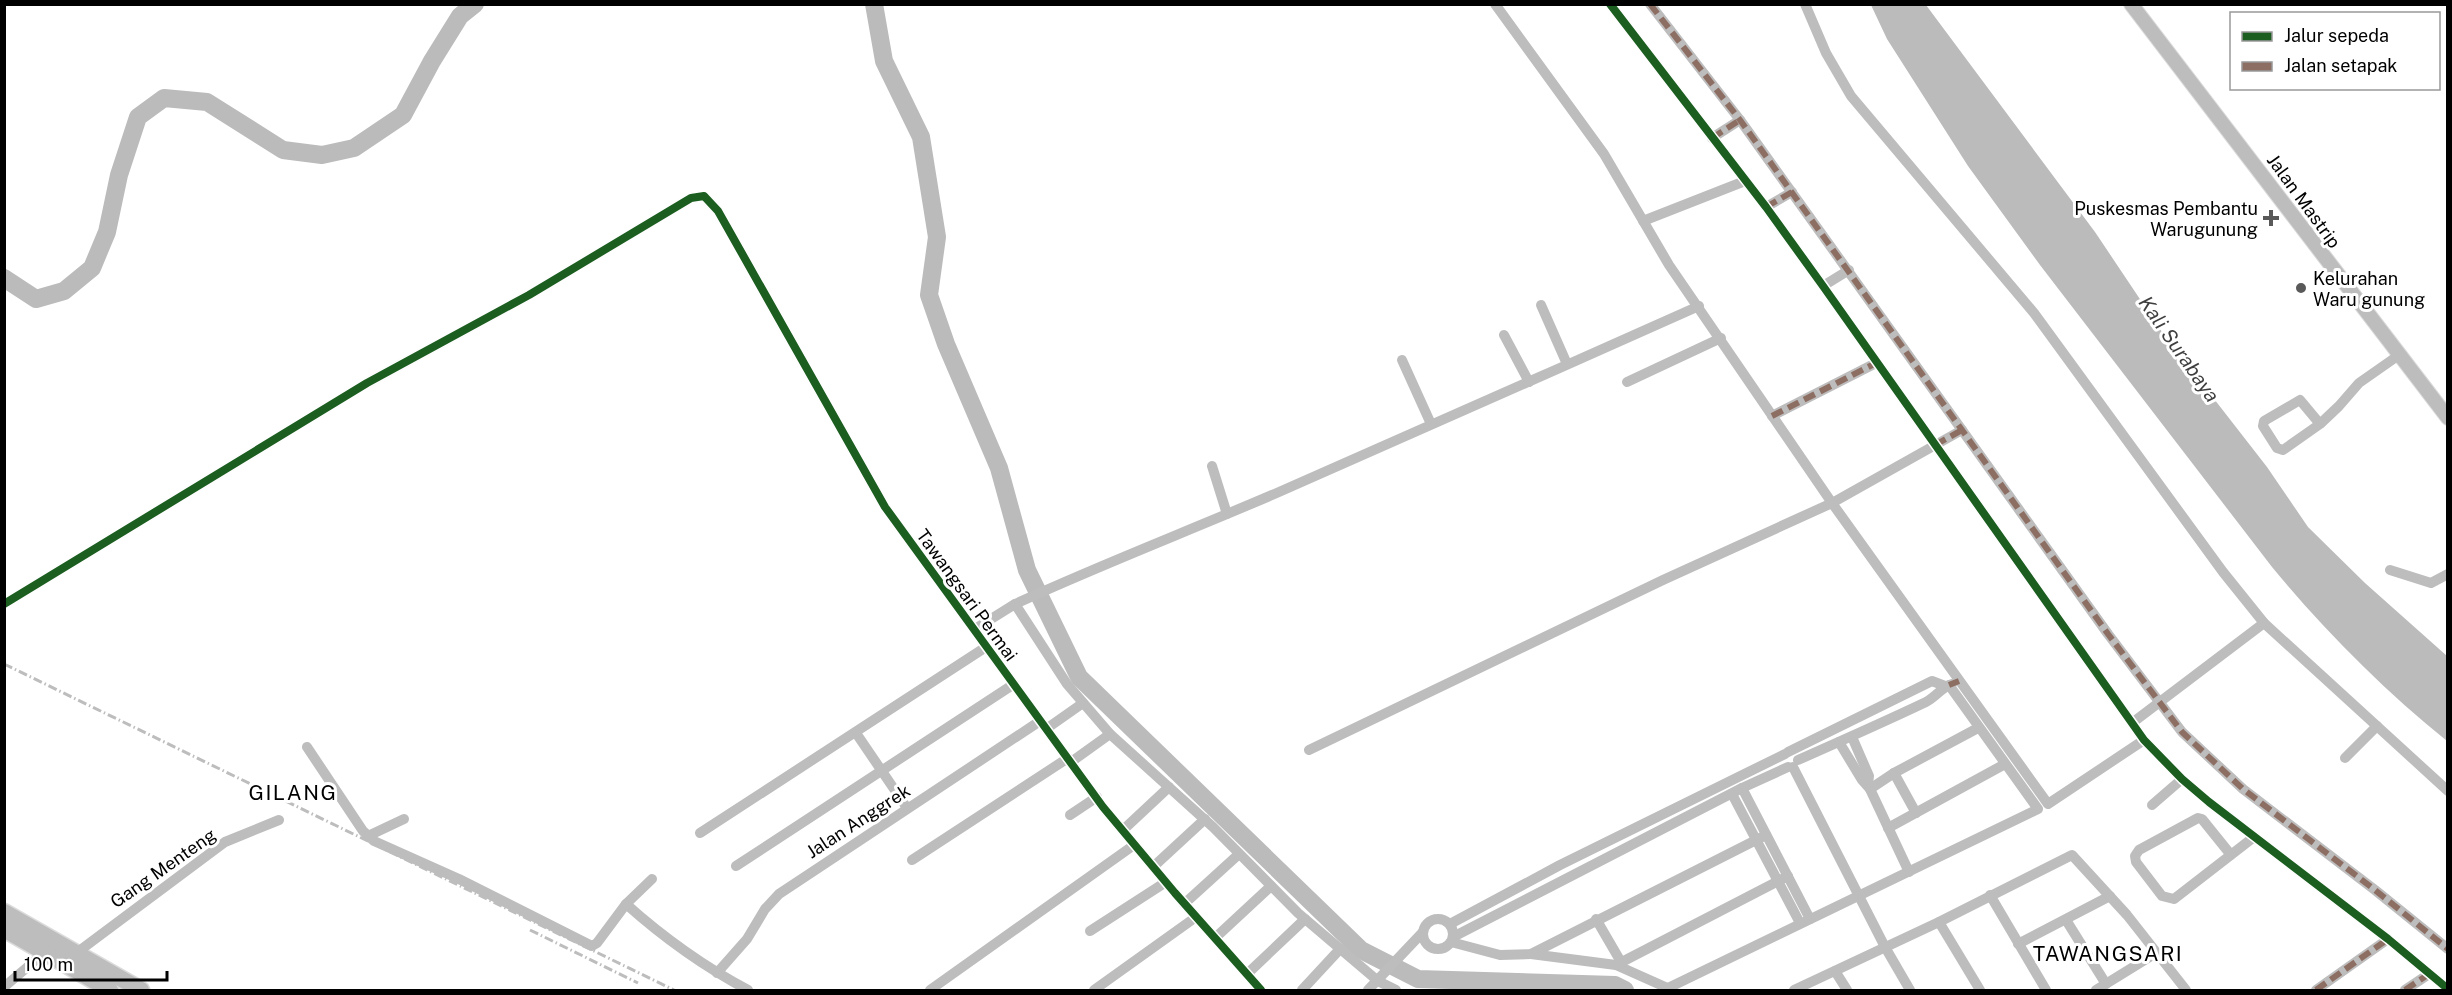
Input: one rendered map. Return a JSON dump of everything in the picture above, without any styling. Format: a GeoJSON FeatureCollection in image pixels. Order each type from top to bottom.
{"type":"FeatureCollection","features":[{"type":"Feature","properties":{"kind":"highway"},"geometry":{"type":"LineString","coordinates":[[4,912],[141,990]]}},
{"type":"Feature","properties":{"kind":"highway"},"geometry":{"type":"LineString","coordinates":[[4,929],[110,990]]}},
{"type":"Feature","properties":{"kind":"main road","name":"Jalan Mastrip"},"geometry":{"type":"LineString","coordinates":[[2131,4],[2448,418]]}},
{"type":"Feature","properties":{"kind":"street"},"geometry":{"type":"LineString","coordinates":[[1452,940],[1500,955],[1531,954],[1618,964],[1670,989],[2038,809],[1978,728],[1832,503],[1669,265],[1604,154],[1495,4]]}},
{"type":"Feature","properties":{"kind":"street"},"geometry":{"type":"LineString","coordinates":[[1610,4],[1715,136],[1745,181],[1768,206],[1825,285],[1876,363],[1937,444],[2134,722],[2144,740],[2182,779],[2388,939],[2448,989]]}},
{"type":"Feature","properties":{"kind":"street"},"geometry":{"type":"LineString","coordinates":[[1650,4],[1847,271],[2157,705],[2190,741],[2243,789],[2375,890],[2448,950]]}},
{"type":"Feature","properties":{"kind":"street"},"geometry":{"type":"LineString","coordinates":[[1805,4],[1830,62],[1851,96],[2034,313],[2223,572],[2264,623],[2448,791]]}},
{"type":"Feature","properties":{"kind":"street"},"geometry":{"type":"LineString","coordinates":[[1715,136],[1738,121]]}},
{"type":"Feature","properties":{"kind":"street"},"geometry":{"type":"LineString","coordinates":[[1643,221],[1745,181]]}},
{"type":"Feature","properties":{"kind":"street"},"geometry":{"type":"LineString","coordinates":[[1768,206],[1790,193]]}},
{"type":"Feature","properties":{"kind":"street","name":"Tawangsari Permai"},"geometry":{"type":"LineString","coordinates":[[4,604],[367,383],[529,295],[691,198],[704,196],[718,211],[885,507],[1043,725],[1134,845],[1261,990]]}},
{"type":"Feature","properties":{"kind":"street"},"geometry":{"type":"LineString","coordinates":[[1825,285],[1847,271]]}},
{"type":"Feature","properties":{"kind":"street"},"geometry":{"type":"LineString","coordinates":[[1541,305],[1567,364]]}},
{"type":"Feature","properties":{"kind":"street"},"geometry":{"type":"LineString","coordinates":[[975,629],[1018,603],[1158,540],[1227,514],[1699,306]]}},
{"type":"Feature","properties":{"kind":"street"},"geometry":{"type":"LineString","coordinates":[[1504,335],[1529,382]]}},
{"type":"Feature","properties":{"kind":"street"},"geometry":{"type":"LineString","coordinates":[[1627,382],[1720,338]]}},
{"type":"Feature","properties":{"kind":"street"},"geometry":{"type":"LineString","coordinates":[[2320,424],[2300,400],[2265,421],[2263,426],[2277,448],[2281,450],[2320,424],[2359,383],[2399,356]]}},
{"type":"Feature","properties":{"kind":"street"},"geometry":{"type":"LineString","coordinates":[[1402,360],[1431,424]]}},
{"type":"Feature","properties":{"kind":"street"},"geometry":{"type":"LineString","coordinates":[[1772,416],[1876,363]]}},
{"type":"Feature","properties":{"kind":"street"},"geometry":{"type":"LineString","coordinates":[[1309,750],[1664,580],[1832,503],[1960,431]]}},
{"type":"Feature","properties":{"kind":"street"},"geometry":{"type":"LineString","coordinates":[[1212,466],[1227,514]]}},
{"type":"Feature","properties":{"kind":"street"},"geometry":{"type":"LineString","coordinates":[[2390,570],[2431,584],[2448,574]]}},
{"type":"Feature","properties":{"kind":"street"},"geometry":{"type":"LineString","coordinates":[[1018,603],[1067,684],[1110,734],[1205,819],[1305,919],[1340,949],[1396,990]]}},
{"type":"Feature","properties":{"kind":"street"},"geometry":{"type":"LineString","coordinates":[[2134,722],[2264,623]]}},
{"type":"Feature","properties":{"kind":"street"},"geometry":{"type":"LineString","coordinates":[[700,833],[986,647]]}},
{"type":"Feature","properties":{"kind":"street"},"geometry":{"type":"LineString","coordinates":[[1450,924],[1560,865],[1932,681],[1951,684],[2048,804],[2144,740]]}},
{"type":"Feature","properties":{"kind":"street"},"geometry":{"type":"LineString","coordinates":[[736,866],[1014,684]]}},
{"type":"Feature","properties":{"kind":"street"},"geometry":{"type":"LineString","coordinates":[[1406,952],[1441,949],[1452,940],[1566,877],[1742,788],[1934,698],[1951,684]]}},
{"type":"Feature","properties":{"kind":"street","name":"Jalan Anggrek"},"geometry":{"type":"LineString","coordinates":[[717,973],[747,939],[773,900],[806,875],[907,808],[1083,703]]}},
{"type":"Feature","properties":{"kind":"street"},"geometry":{"type":"LineString","coordinates":[[1867,712],[1874,728]]}},
{"type":"Feature","properties":{"kind":"street"},"geometry":{"type":"LineString","coordinates":[[2345,758],[2377,726]]}},
{"type":"Feature","properties":{"kind":"street"},"geometry":{"type":"LineString","coordinates":[[1869,786],[1978,728]]}},
{"type":"Feature","properties":{"kind":"street"},"geometry":{"type":"LineString","coordinates":[[856,733],[907,808]]}},
{"type":"Feature","properties":{"kind":"street"},"geometry":{"type":"LineString","coordinates":[[912,860],[1110,734]]}},
{"type":"Feature","properties":{"kind":"street"},"geometry":{"type":"LineString","coordinates":[[1852,737],[1869,776],[1869,786],[1909,872]]}},
{"type":"Feature","properties":{"kind":"street"},"geometry":{"type":"LineString","coordinates":[[1839,742],[1862,780],[1869,786]]}},
{"type":"Feature","properties":{"kind":"street"},"geometry":{"type":"LineString","coordinates":[[307,747],[368,836],[374,841],[459,879],[592,946],[597,944],[626,904],[651,879]]}},
{"type":"Feature","properties":{"kind":"street"},"geometry":{"type":"LineString","coordinates":[[1787,753],[1797,755],[1793,764]]}},
{"type":"Feature","properties":{"kind":"street"},"geometry":{"type":"LineString","coordinates":[[1793,764],[1885,947],[1910,990]]}},
{"type":"Feature","properties":{"kind":"street"},"geometry":{"type":"LineString","coordinates":[[1888,828],[2005,764]]}},
{"type":"Feature","properties":{"kind":"street"},"geometry":{"type":"LineString","coordinates":[[1894,772],[1916,813]]}},
{"type":"Feature","properties":{"kind":"street"},"geometry":{"type":"LineString","coordinates":[[2152,805],[2182,779]]}},
{"type":"Feature","properties":{"kind":"street"},"geometry":{"type":"LineString","coordinates":[[1123,830],[1169,786]]}},
{"type":"Feature","properties":{"kind":"street"},"geometry":{"type":"LineString","coordinates":[[1742,788],[1761,837]]}},
{"type":"Feature","properties":{"kind":"street"},"geometry":{"type":"LineString","coordinates":[[1732,794],[1761,837],[1805,921]]}},
{"type":"Feature","properties":{"kind":"street"},"geometry":{"type":"LineString","coordinates":[[1070,815],[1097,797]]}},
{"type":"Feature","properties":{"kind":"street"},"geometry":{"type":"LineString","coordinates":[[1668,811],[1675,822]]}},
{"type":"Feature","properties":{"kind":"street"},"geometry":{"type":"LineString","coordinates":[[2231,855],[2202,819],[2198,818],[2139,850],[2135,856],[2136,862],[2162,896],[2174,899],[2231,855],[2254,837]]}},
{"type":"Feature","properties":{"kind":"street"},"geometry":{"type":"LineString","coordinates":[[368,836],[404,819]]}},
{"type":"Feature","properties":{"kind":"street"},"geometry":{"type":"LineString","coordinates":[[1153,867],[1205,819]]}},
{"type":"Feature","properties":{"kind":"street","name":"Gang Menteng"},"geometry":{"type":"LineString","coordinates":[[75,954],[225,842],[279,820]]}},
{"type":"Feature","properties":{"kind":"street"},"geometry":{"type":"LineString","coordinates":[[1531,954],[1761,837]]}},
{"type":"Feature","properties":{"kind":"street"},"geometry":{"type":"LineString","coordinates":[[930,990],[1134,845]]}},
{"type":"Feature","properties":{"kind":"street"},"geometry":{"type":"LineString","coordinates":[[1184,904],[1239,854]]}},
{"type":"Feature","properties":{"kind":"street"},"geometry":{"type":"LineString","coordinates":[[1794,990],[1939,922],[2072,855],[2110,896],[2186,990]]}},
{"type":"Feature","properties":{"kind":"street"},"geometry":{"type":"LineString","coordinates":[[1560,865],[1566,877]]}},
{"type":"Feature","properties":{"kind":"street"},"geometry":{"type":"LineString","coordinates":[[1618,964],[1783,879]]}},
{"type":"Feature","properties":{"kind":"street"},"geometry":{"type":"LineString","coordinates":[[1090,931],[1166,882]]}},
{"type":"Feature","properties":{"kind":"street"},"geometry":{"type":"LineString","coordinates":[[1215,938],[1271,886]]}},
{"type":"Feature","properties":{"kind":"street"},"geometry":{"type":"LineString","coordinates":[[1990,895],[2046,990]]}},
{"type":"Feature","properties":{"kind":"street"},"geometry":{"type":"LineString","coordinates":[[2018,944],[2110,896]]}},
{"type":"Feature","properties":{"kind":"street"},"geometry":{"type":"LineString","coordinates":[[626,904],[656,931],[717,973],[748,990]]}},
{"type":"Feature","properties":{"kind":"street"},"geometry":{"type":"LineString","coordinates":[[1094,990],[1196,917]]}},
{"type":"Feature","properties":{"kind":"street"},"geometry":{"type":"LineString","coordinates":[[1247,974],[1305,919]]}},
{"type":"Feature","properties":{"kind":"street"},"geometry":{"type":"LineString","coordinates":[[1368,990],[1406,952],[1427,924],[1434,920],[1442,920],[1450,924]]}},
{"type":"Feature","properties":{"kind":"street"},"geometry":{"type":"LineString","coordinates":[[1596,920],[1618,964]]}},
{"type":"Feature","properties":{"kind":"street"},"geometry":{"type":"LineString","coordinates":[[2066,920],[2101,987],[2156,953]]}},
{"type":"Feature","properties":{"kind":"street"},"geometry":{"type":"LineString","coordinates":[[1939,922],[1980,990]]}},
{"type":"Feature","properties":{"kind":"street"},"geometry":{"type":"LineString","coordinates":[[1450,924],[1452,940]]}},
{"type":"Feature","properties":{"kind":"street"},"geometry":{"type":"LineString","coordinates":[[1423,932],[1424,940],[1434,948]]}},
{"type":"Feature","properties":{"kind":"street"},"geometry":{"type":"LineString","coordinates":[[2316,990],[2388,939]]}},
{"type":"Feature","properties":{"kind":"street"},"geometry":{"type":"LineString","coordinates":[[1302,990],[1340,949]]}},
{"type":"Feature","properties":{"kind":"street"},"geometry":{"type":"LineString","coordinates":[[4,987],[44,953]]}},
{"type":"Feature","properties":{"kind":"street"},"geometry":{"type":"LineString","coordinates":[[1835,971],[1847,990]]}},
{"type":"Feature","properties":{"kind":"street"},"geometry":{"type":"LineString","coordinates":[[2405,990],[2429,974]]}},
{"type":"Feature","properties":{"kind":"shaded area","name":"Kali Surabaya"},"geometry":{"type":"Polygon","coordinates":[[[1871,5],[1926,5],[2095,232],[2162,332],[2267,467],[2308,527],[2365,583],[2447,656],[2447,741],[2355,658],[2312,614],[2272,567],[2040,265],[1968,166],[1887,39],[1871,5]]]}},
{"type":"Feature","properties":{"kind":"waterway"},"geometry":{"type":"LineString","coordinates":[[4,278],[36,299],[64,291],[92,268],[107,232],[119,175],[138,117],[164,98],[207,102],[283,150],[322,155],[354,148],[403,115],[432,61],[460,16],[475,4]]}},
{"type":"Feature","properties":{"kind":"waterway"},"geometry":{"type":"LineString","coordinates":[[874,4],[884,61],[921,137],[937,237],[929,295],[946,344],[999,468],[1027,570],[1079,677],[1361,950],[1418,979],[1615,985],[1625,990]]}},
{"type":"Feature","properties":{"kind":"railway"},"geometry":{"type":"LineString","coordinates":[[4,664],[674,990]]}},
{"type":"Feature","properties":{"kind":"railway"},"geometry":{"type":"LineString","coordinates":[[530,930],[638,983]]}},
{"type":"Feature","properties":{"kind":"marked path"},"geometry":{"type":"LineString","coordinates":[[1650,4],[1740,120],[2108,634],[2182,732],[2243,789],[2448,949]]}},
{"type":"Feature","properties":{"kind":"marked path"},"geometry":{"type":"LineString","coordinates":[[1712,138],[1740,120]]}},
{"type":"Feature","properties":{"kind":"marked path"},"geometry":{"type":"LineString","coordinates":[[1766,207],[1792,192]]}},
{"type":"Feature","properties":{"kind":"marked path"},"geometry":{"type":"LineString","coordinates":[[1772,416],[1876,363]]}},
{"type":"Feature","properties":{"kind":"marked path"},"geometry":{"type":"LineString","coordinates":[[1935,445],[1962,430]]}},
{"type":"Feature","properties":{"kind":"marked path"},"geometry":{"type":"LineString","coordinates":[[1949,685],[1959,681]]}},
{"type":"Feature","properties":{"kind":"marked path"},"geometry":{"type":"LineString","coordinates":[[2316,990],[2388,939]]}},
{"type":"Feature","properties":{"kind":"marked path"},"geometry":{"type":"LineString","coordinates":[[2405,990],[2429,974]]}},
{"type":"Feature","properties":{"kind":"cycle path"},"geometry":{"type":"LineString","coordinates":[[1610,4],[1766,207],[2144,740],[2182,779],[2209,802],[2388,939],[2448,989]]}},
{"type":"Feature","properties":{"kind":"cycle path"},"geometry":{"type":"LineString","coordinates":[[4,604],[367,383],[529,295],[691,198],[704,196],[718,211],[885,507],[1103,807],[1261,990]]}},
{"type":"Feature","properties":{"kind":"place","name":"Puskesmas Pembantu Warugunung"},"geometry":{"type":"Point","coordinates":[2271,218]}},
{"type":"Feature","properties":{"kind":"place","name":"Kelurahan Waru gunung"},"geometry":{"type":"Point","coordinates":[2301,288]}},
{"type":"Feature","properties":{"kind":"district","name":"GILANG"},"geometry":{"type":"Point","coordinates":[293,792]}},
{"type":"Feature","properties":{"kind":"district","name":"TAWANGSARI"},"geometry":{"type":"Point","coordinates":[2108,953]}}]}
